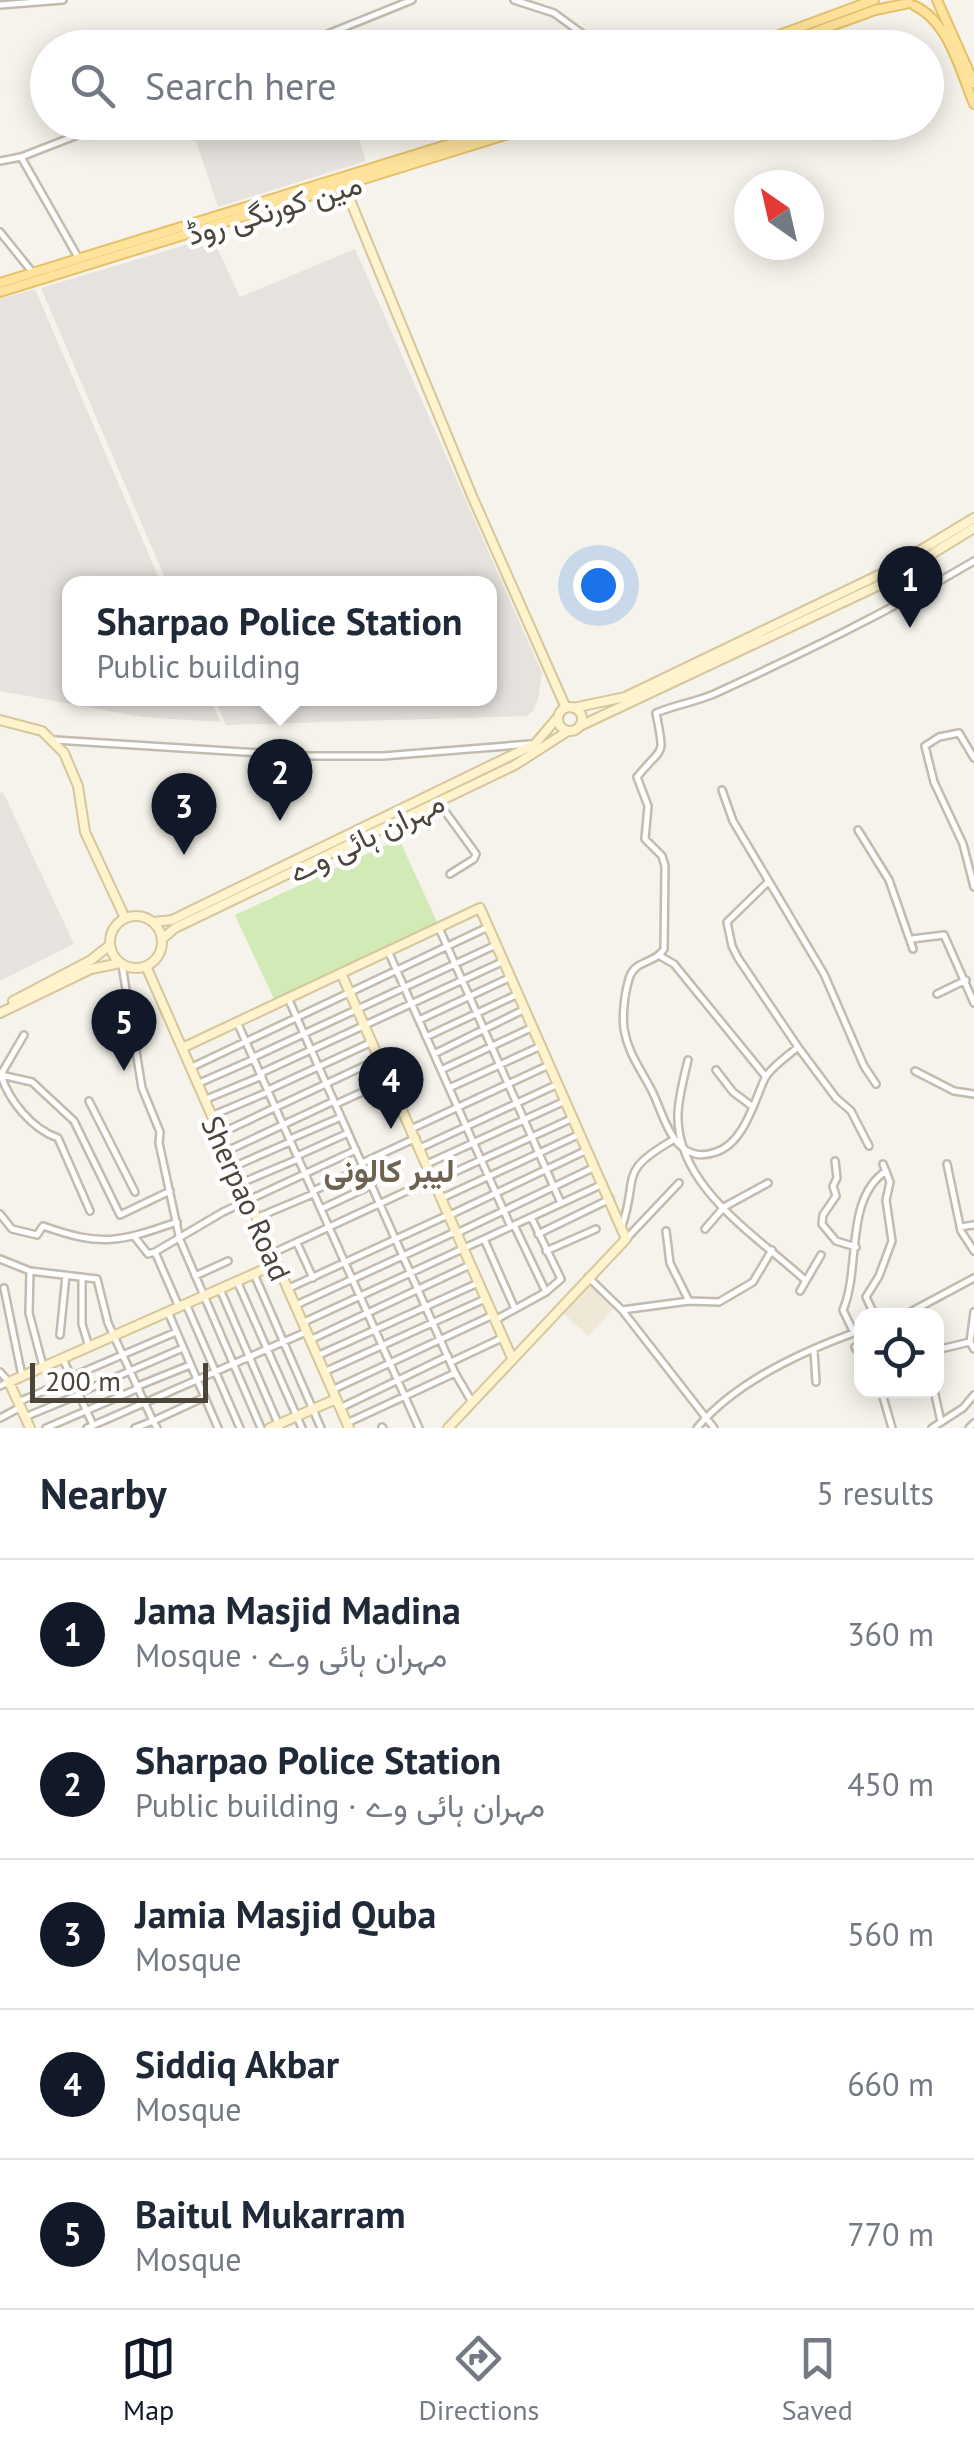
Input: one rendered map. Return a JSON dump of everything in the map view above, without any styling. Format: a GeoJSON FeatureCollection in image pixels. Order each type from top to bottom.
{"type":"FeatureCollection","features":[{"type":"Feature","properties":{"kind":"main road"},"geometry":{"type":"LineString","coordinates":[[793,30],[874,0]]}},
{"type":"Feature","properties":{"kind":"main road"},"geometry":{"type":"LineString","coordinates":[[821,30],[875,10],[910,3],[925,5],[934,0],[974,83]]}},
{"type":"Feature","properties":{"kind":"main road"},"geometry":{"type":"LineString","coordinates":[[910,3],[934,18],[942,30]]}},
{"type":"Feature","properties":{"kind":"main road"},"geometry":{"type":"LineString","coordinates":[[944,35],[974,104]]}},
{"type":"Feature","properties":{"kind":"main road","name":"مین کورنگی روڈ"},"geometry":{"type":"LineString","coordinates":[[0,292],[468,140]]}},
{"type":"Feature","properties":{"kind":"main road","name":"مین کورنگی روڈ"},"geometry":{"type":"LineString","coordinates":[[0,283],[486,140]]}},
{"type":"Feature","properties":{"kind":"street"},"geometry":{"type":"LineString","coordinates":[[0,5],[63,0]]}},
{"type":"Feature","properties":{"kind":"street"},"geometry":{"type":"LineString","coordinates":[[338,30],[412,0]]}},
{"type":"Feature","properties":{"kind":"street"},"geometry":{"type":"LineString","coordinates":[[514,0],[554,14],[577,30]]}},
{"type":"Feature","properties":{"kind":"street"},"geometry":{"type":"LineString","coordinates":[[0,161],[63,140]]}},
{"type":"Feature","properties":{"kind":"street"},"geometry":{"type":"LineString","coordinates":[[22,156],[79,259]]}},
{"type":"Feature","properties":{"kind":"street"},"geometry":{"type":"LineString","coordinates":[[343,182],[472,496],[569,708],[580,713],[580,726]]}},
{"type":"Feature","properties":{"kind":"street"},"geometry":{"type":"LineString","coordinates":[[0,232],[33,273]]}},
{"type":"Feature","properties":{"kind":"street"},"geometry":{"type":"LineString","coordinates":[[0,1010],[91,960],[110,945],[114,926],[125,918],[140,916],[154,922],[188,913],[536,744],[569,708],[625,697],[643,689],[883,573],[974,518]]}},
{"type":"Feature","properties":{"kind":"street"},"geometry":{"type":"LineString","coordinates":[[558,717],[560,727],[568,732],[888,581],[974,528]]}},
{"type":"Feature","properties":{"kind":"street"},"geometry":{"type":"LineString","coordinates":[[798,1047],[766,1077],[764,1088],[732,1144],[714,1153],[700,1154],[673,1140],[650,1086],[630,1054],[623,1025],[632,971],[660,956],[664,949],[665,866],[662,856],[645,839],[648,806],[637,778],[662,752],[656,714],[694,702],[793,658],[832,635],[902,604],[974,561]]}},
{"type":"Feature","properties":{"kind":"street"},"geometry":{"type":"LineString","coordinates":[[0,720],[42,731],[64,753],[78,786],[85,832],[125,918]]}},
{"type":"Feature","properties":{"kind":"street","name":"مہران ہائی وے"},"geometry":{"type":"LineString","coordinates":[[162,939],[175,928],[543,750],[568,732]]}},
{"type":"Feature","properties":{"kind":"street"},"geometry":{"type":"LineString","coordinates":[[974,758],[959,733],[939,737],[925,746],[934,782],[963,844],[974,887]]}},
{"type":"Feature","properties":{"kind":"street"},"geometry":{"type":"LineString","coordinates":[[55,740],[308,756],[383,756],[536,744]]}},
{"type":"Feature","properties":{"kind":"street"},"geometry":{"type":"LineString","coordinates":[[722,790],[732,821],[824,974],[864,1066],[876,1084]]}},
{"type":"Feature","properties":{"kind":"street"},"geometry":{"type":"LineString","coordinates":[[438,802],[476,854],[474,860],[450,874]]}},
{"type":"Feature","properties":{"kind":"street"},"geometry":{"type":"LineString","coordinates":[[858,830],[889,880],[912,939],[912,949]]}},
{"type":"Feature","properties":{"kind":"street"},"geometry":{"type":"LineString","coordinates":[[767,883],[726,926],[738,958],[798,1047],[836,1098],[851,1111],[870,1146]]}},
{"type":"Feature","properties":{"kind":"street"},"geometry":{"type":"LineString","coordinates":[[182,1048],[480,908],[626,1239]]}},
{"type":"Feature","properties":{"kind":"street"},"geometry":{"type":"LineString","coordinates":[[0,1010],[91,969],[121,964],[130,968],[146,966],[155,960],[162,939],[154,922]]}},
{"type":"Feature","properties":{"kind":"street"},"geometry":{"type":"LineString","coordinates":[[190,1068],[488,927]]}},
{"type":"Feature","properties":{"kind":"street"},"geometry":{"type":"LineString","coordinates":[[439,928],[561,1203]]}},
{"type":"Feature","properties":{"kind":"street"},"geometry":{"type":"LineString","coordinates":[[912,939],[944,935],[974,1003]]}},
{"type":"Feature","properties":{"kind":"street"},"geometry":{"type":"LineString","coordinates":[[110,945],[121,964],[142,1088],[160,1132],[180,1239],[260,1428]]}},
{"type":"Feature","properties":{"kind":"street"},"geometry":{"type":"LineString","coordinates":[[197,1084],[496,945]]}},
{"type":"Feature","properties":{"kind":"street"},"geometry":{"type":"LineString","coordinates":[[388,951],[503,1210],[546,1292]]}},
{"type":"Feature","properties":{"kind":"street"},"geometry":{"type":"LineString","coordinates":[[660,956],[674,964],[766,1077]]}},
{"type":"Feature","properties":{"kind":"street"},"geometry":{"type":"LineString","coordinates":[[204,1100],[504,961]]}},
{"type":"Feature","properties":{"kind":"street","name":"Sherpao Road"},"geometry":{"type":"LineString","coordinates":[[146,966],[348,1426]]}},
{"type":"Feature","properties":{"kind":"street"},"geometry":{"type":"LineString","coordinates":[[342,973],[512,1358]]}},
{"type":"Feature","properties":{"kind":"street"},"geometry":{"type":"LineString","coordinates":[[419,1020],[511,977]]}},
{"type":"Feature","properties":{"kind":"street"},"geometry":{"type":"LineString","coordinates":[[937,994],[966,980]]}},
{"type":"Feature","properties":{"kind":"street"},"geometry":{"type":"LineString","coordinates":[[426,1037],[518,994]]}},
{"type":"Feature","properties":{"kind":"street"},"geometry":{"type":"LineString","coordinates":[[288,998],[455,1373],[472,1402]]}},
{"type":"Feature","properties":{"kind":"street"},"geometry":{"type":"LineString","coordinates":[[434,1054],[525,1009]]}},
{"type":"Feature","properties":{"kind":"street"},"geometry":{"type":"LineString","coordinates":[[238,1022],[420,1428]]}},
{"type":"Feature","properties":{"kind":"street"},"geometry":{"type":"LineString","coordinates":[[441,1070],[533,1027]]}},
{"type":"Feature","properties":{"kind":"street"},"geometry":{"type":"LineString","coordinates":[[24,1035],[1,1075],[8,1096],[47,1134],[58,1138],[90,1211]]}},
{"type":"Feature","properties":{"kind":"street"},"geometry":{"type":"LineString","coordinates":[[211,1116],[372,1042]]}},
{"type":"Feature","properties":{"kind":"street"},"geometry":{"type":"LineString","coordinates":[[449,1088],[541,1046]]}},
{"type":"Feature","properties":{"kind":"street"},"geometry":{"type":"LineString","coordinates":[[219,1134],[380,1058]]}},
{"type":"Feature","properties":{"kind":"street"},"geometry":{"type":"LineString","coordinates":[[688,1060],[678,1112],[682,1147],[700,1180],[724,1207],[804,1280]]}},
{"type":"Feature","properties":{"kind":"street"},"geometry":{"type":"LineString","coordinates":[[411,1128],[550,1065]]}},
{"type":"Feature","properties":{"kind":"street"},"geometry":{"type":"LineString","coordinates":[[716,1070],[732,1092],[753,1108]]}},
{"type":"Feature","properties":{"kind":"street"},"geometry":{"type":"LineString","coordinates":[[915,1071],[954,1092],[974,1094]]}},
{"type":"Feature","properties":{"kind":"street"},"geometry":{"type":"LineString","coordinates":[[1,1075],[32,1082],[74,1121],[120,1215],[170,1192]]}},
{"type":"Feature","properties":{"kind":"street"},"geometry":{"type":"LineString","coordinates":[[226,1151],[390,1080]]}},
{"type":"Feature","properties":{"kind":"street"},"geometry":{"type":"LineString","coordinates":[[420,1148],[558,1084]]}},
{"type":"Feature","properties":{"kind":"street"},"geometry":{"type":"LineString","coordinates":[[89,1101],[135,1192]]}},
{"type":"Feature","properties":{"kind":"street"},"geometry":{"type":"LineString","coordinates":[[427,1164],[565,1101]]}},
{"type":"Feature","properties":{"kind":"street"},"geometry":{"type":"LineString","coordinates":[[234,1167],[341,1116]]}},
{"type":"Feature","properties":{"kind":"street"},"geometry":{"type":"LineString","coordinates":[[272,1254],[573,1118]]}},
{"type":"Feature","properties":{"kind":"street"},"geometry":{"type":"LineString","coordinates":[[240,1183],[348,1133]]}},
{"type":"Feature","properties":{"kind":"street"},"geometry":{"type":"LineString","coordinates":[[442,1198],[580,1134]]}},
{"type":"Feature","properties":{"kind":"street"},"geometry":{"type":"LineString","coordinates":[[256,1218],[416,1138]]}},
{"type":"Feature","properties":{"kind":"street"},"geometry":{"type":"LineString","coordinates":[[622,1226],[634,1170],[647,1156],[673,1140]]}},
{"type":"Feature","properties":{"kind":"street"},"geometry":{"type":"LineString","coordinates":[[134,1236],[148,1254],[156,1252],[248,1200],[356,1150]]}},
{"type":"Feature","properties":{"kind":"street"},"geometry":{"type":"LineString","coordinates":[[287,1289],[587,1150]]}},
{"type":"Feature","properties":{"kind":"street"},"geometry":{"type":"LineString","coordinates":[[834,1161],[836,1196],[823,1215],[822,1224],[836,1241],[856,1247]]}},
{"type":"Feature","properties":{"kind":"street"},"geometry":{"type":"LineString","coordinates":[[947,1164],[960,1227],[974,1251]]}},
{"type":"Feature","properties":{"kind":"street"},"geometry":{"type":"LineString","coordinates":[[294,1306],[595,1167]]}},
{"type":"Feature","properties":{"kind":"street"},"geometry":{"type":"LineString","coordinates":[[698,1428],[761,1377],[854,1333],[843,1310],[852,1290],[859,1214],[874,1179],[885,1168],[890,1182],[886,1200],[892,1241],[866,1297],[871,1308]]}},
{"type":"Feature","properties":{"kind":"street"},"geometry":{"type":"LineString","coordinates":[[448,1428],[679,1183]]}},
{"type":"Feature","properties":{"kind":"street"},"geometry":{"type":"LineString","coordinates":[[306,1332],[411,1272],[603,1184]]}},
{"type":"Feature","properties":{"kind":"street"},"geometry":{"type":"LineString","coordinates":[[705,1229],[724,1207],[768,1184]]}},
{"type":"Feature","properties":{"kind":"street"},"geometry":{"type":"LineString","coordinates":[[321,1208],[372,1186]]}},
{"type":"Feature","properties":{"kind":"street"},"geometry":{"type":"LineString","coordinates":[[538,1234],[610,1200]]}},
{"type":"Feature","properties":{"kind":"street"},"geometry":{"type":"LineString","coordinates":[[0,1214],[12,1229],[37,1235],[43,1226],[92,1241],[134,1236],[177,1222]]}},
{"type":"Feature","properties":{"kind":"street"},"geometry":{"type":"LineString","coordinates":[[220,1289],[276,1427],[336,1399],[389,1365],[546,1292],[561,1279],[531,1217]]}},
{"type":"Feature","properties":{"kind":"street"},"geometry":{"type":"LineString","coordinates":[[960,1227],[974,1225]]}},
{"type":"Feature","properties":{"kind":"street"},"geometry":{"type":"LineString","coordinates":[[546,1252],[596,1229]]}},
{"type":"Feature","properties":{"kind":"street"},"geometry":{"type":"LineString","coordinates":[[666,1231],[670,1263],[689,1301]]}},
{"type":"Feature","properties":{"kind":"street"},"geometry":{"type":"LineString","coordinates":[[484,1239],[516,1309]]}},
{"type":"Feature","properties":{"kind":"street"},"geometry":{"type":"LineString","coordinates":[[297,1243],[313,1278]]}},
{"type":"Feature","properties":{"kind":"street"},"geometry":{"type":"LineString","coordinates":[[622,1310],[689,1301],[712,1304],[745,1288],[758,1276],[772,1250]]}},
{"type":"Feature","properties":{"kind":"street"},"geometry":{"type":"LineString","coordinates":[[156,1252],[240,1428]]}},
{"type":"Feature","properties":{"kind":"street"},"geometry":{"type":"LineString","coordinates":[[800,1291],[822,1255]]}},
{"type":"Feature","properties":{"kind":"street"},"geometry":{"type":"LineString","coordinates":[[0,1259],[30,1271],[97,1279],[108,1323],[155,1424]]}},
{"type":"Feature","properties":{"kind":"street"},"geometry":{"type":"LineString","coordinates":[[195,1276],[228,1260]]}},
{"type":"Feature","properties":{"kind":"street"},"geometry":{"type":"LineString","coordinates":[[4,1384],[276,1264]]}},
{"type":"Feature","properties":{"kind":"street"},"geometry":{"type":"LineString","coordinates":[[63,1358],[91,1427],[306,1332],[366,1314],[472,1265]]}},
{"type":"Feature","properties":{"kind":"street"},"geometry":{"type":"LineString","coordinates":[[30,1271],[30,1313],[43,1367]]}},
{"type":"Feature","properties":{"kind":"street"},"geometry":{"type":"LineString","coordinates":[[60,1335],[66,1274]]}},
{"type":"Feature","properties":{"kind":"street"},"geometry":{"type":"LineString","coordinates":[[254,1274],[321,1428]]}},
{"type":"Feature","properties":{"kind":"street"},"geometry":{"type":"LineString","coordinates":[[82,1276],[82,1324],[89,1348]]}},
{"type":"Feature","properties":{"kind":"street"},"geometry":{"type":"LineString","coordinates":[[588,1277],[622,1310],[714,1428]]}},
{"type":"Feature","properties":{"kind":"street"},"geometry":{"type":"LineString","coordinates":[[918,1308],[971,1280],[974,1290]]}},
{"type":"Feature","properties":{"kind":"street"},"geometry":{"type":"LineString","coordinates":[[237,1282],[302,1428]]}},
{"type":"Feature","properties":{"kind":"street"},"geometry":{"type":"LineString","coordinates":[[317,1356],[480,1282]]}},
{"type":"Feature","properties":{"kind":"street"},"geometry":{"type":"LineString","coordinates":[[4,1288],[22,1376]]}},
{"type":"Feature","properties":{"kind":"street"},"geometry":{"type":"LineString","coordinates":[[324,1372],[486,1298]]}},
{"type":"Feature","properties":{"kind":"street"},"geometry":{"type":"LineString","coordinates":[[168,1312],[218,1428]]}},
{"type":"Feature","properties":{"kind":"street"},"geometry":{"type":"LineString","coordinates":[[974,1312],[970,1342],[974,1349]]}},
{"type":"Feature","properties":{"kind":"street"},"geometry":{"type":"LineString","coordinates":[[0,1418],[19,1404],[72,1378],[176,1332]]}},
{"type":"Feature","properties":{"kind":"street"},"geometry":{"type":"LineString","coordinates":[[336,1399],[397,1382],[503,1337]]}},
{"type":"Feature","properties":{"kind":"street"},"geometry":{"type":"LineString","coordinates":[[944,1348],[970,1342]]}},
{"type":"Feature","properties":{"kind":"street"},"geometry":{"type":"LineString","coordinates":[[25,1417],[183,1348]]}},
{"type":"Feature","properties":{"kind":"street"},"geometry":{"type":"LineString","coordinates":[[814,1351],[816,1382]]}},
{"type":"Feature","properties":{"kind":"street"},"geometry":{"type":"LineString","coordinates":[[46,1428],[190,1365]]}},
{"type":"Feature","properties":{"kind":"street"},"geometry":{"type":"LineString","coordinates":[[0,1372],[30,1428]]}},
{"type":"Feature","properties":{"kind":"street"},"geometry":{"type":"LineString","coordinates":[[348,1426],[455,1373]]}},
{"type":"Feature","properties":{"kind":"street"},"geometry":{"type":"LineString","coordinates":[[932,1428],[974,1396]]}},
{"type":"Feature","properties":{"kind":"street"},"geometry":{"type":"LineString","coordinates":[[135,1428],[155,1424],[204,1398]]}},
{"type":"Feature","properties":{"kind":"street"},"geometry":{"type":"LineString","coordinates":[[883,1398],[892,1428]]}},
{"type":"Feature","properties":{"kind":"street"},"geometry":{"type":"LineString","coordinates":[[936,1398],[941,1422]]}},
{"type":"Feature","properties":{"kind":"shaded area"},"geometry":{"type":"Polygon","coordinates":[[[196,140],[359,140],[366,161],[218,207],[196,140]]]}},
{"type":"Feature","properties":{"kind":"shaded area"},"geometry":{"type":"Polygon","coordinates":[[[212,237],[240,297],[355,249],[542,673],[533,711],[527,716],[226,725],[218,706],[497,706],[497,576],[164,576],[41,288],[212,237]]]}},
{"type":"Feature","properties":{"kind":"shaded area"},"geometry":{"type":"Polygon","coordinates":[[[35,289],[158,576],[62,576],[62,702],[0,691],[0,299],[35,289]]]}},
{"type":"Feature","properties":{"kind":"shaded area"},"geometry":{"type":"Polygon","coordinates":[[[82,706],[213,706],[221,722],[142,717],[82,706]]]}},
{"type":"Feature","properties":{"kind":"shaded area"},"geometry":{"type":"Polygon","coordinates":[[[3,792],[74,944],[0,981],[0,793],[3,792]]]}},
{"type":"Feature","properties":{"kind":"shaded area"},"geometry":{"type":"Polygon","coordinates":[[[589,1282],[616,1306],[588,1336],[561,1311],[589,1282]]]}},
{"type":"Feature","properties":{"kind":"green space"},"geometry":{"type":"Polygon","coordinates":[[[399,839],[438,924],[274,999],[235,915],[399,839]]]}},
{"type":"Feature","properties":{"kind":"place","name":"Jama Masjid Madina"},"geometry":{"type":"Point","coordinates":[910,628]}},
{"type":"Feature","properties":{"kind":"place","name":"Sharpao Police Station"},"geometry":{"type":"Point","coordinates":[280,821]}},
{"type":"Feature","properties":{"kind":"place","name":"Jamia Masjid Quba"},"geometry":{"type":"Point","coordinates":[184,855]}},
{"type":"Feature","properties":{"kind":"place","name":"Baitul Mukarram"},"geometry":{"type":"Point","coordinates":[124,1071]}},
{"type":"Feature","properties":{"kind":"place","name":"Siddiq Akbar"},"geometry":{"type":"Point","coordinates":[391,1129]}},
{"type":"Feature","properties":{"kind":"district","name":"لیبر کالونی"},"geometry":{"type":"Point","coordinates":[389,1170]}}]}
